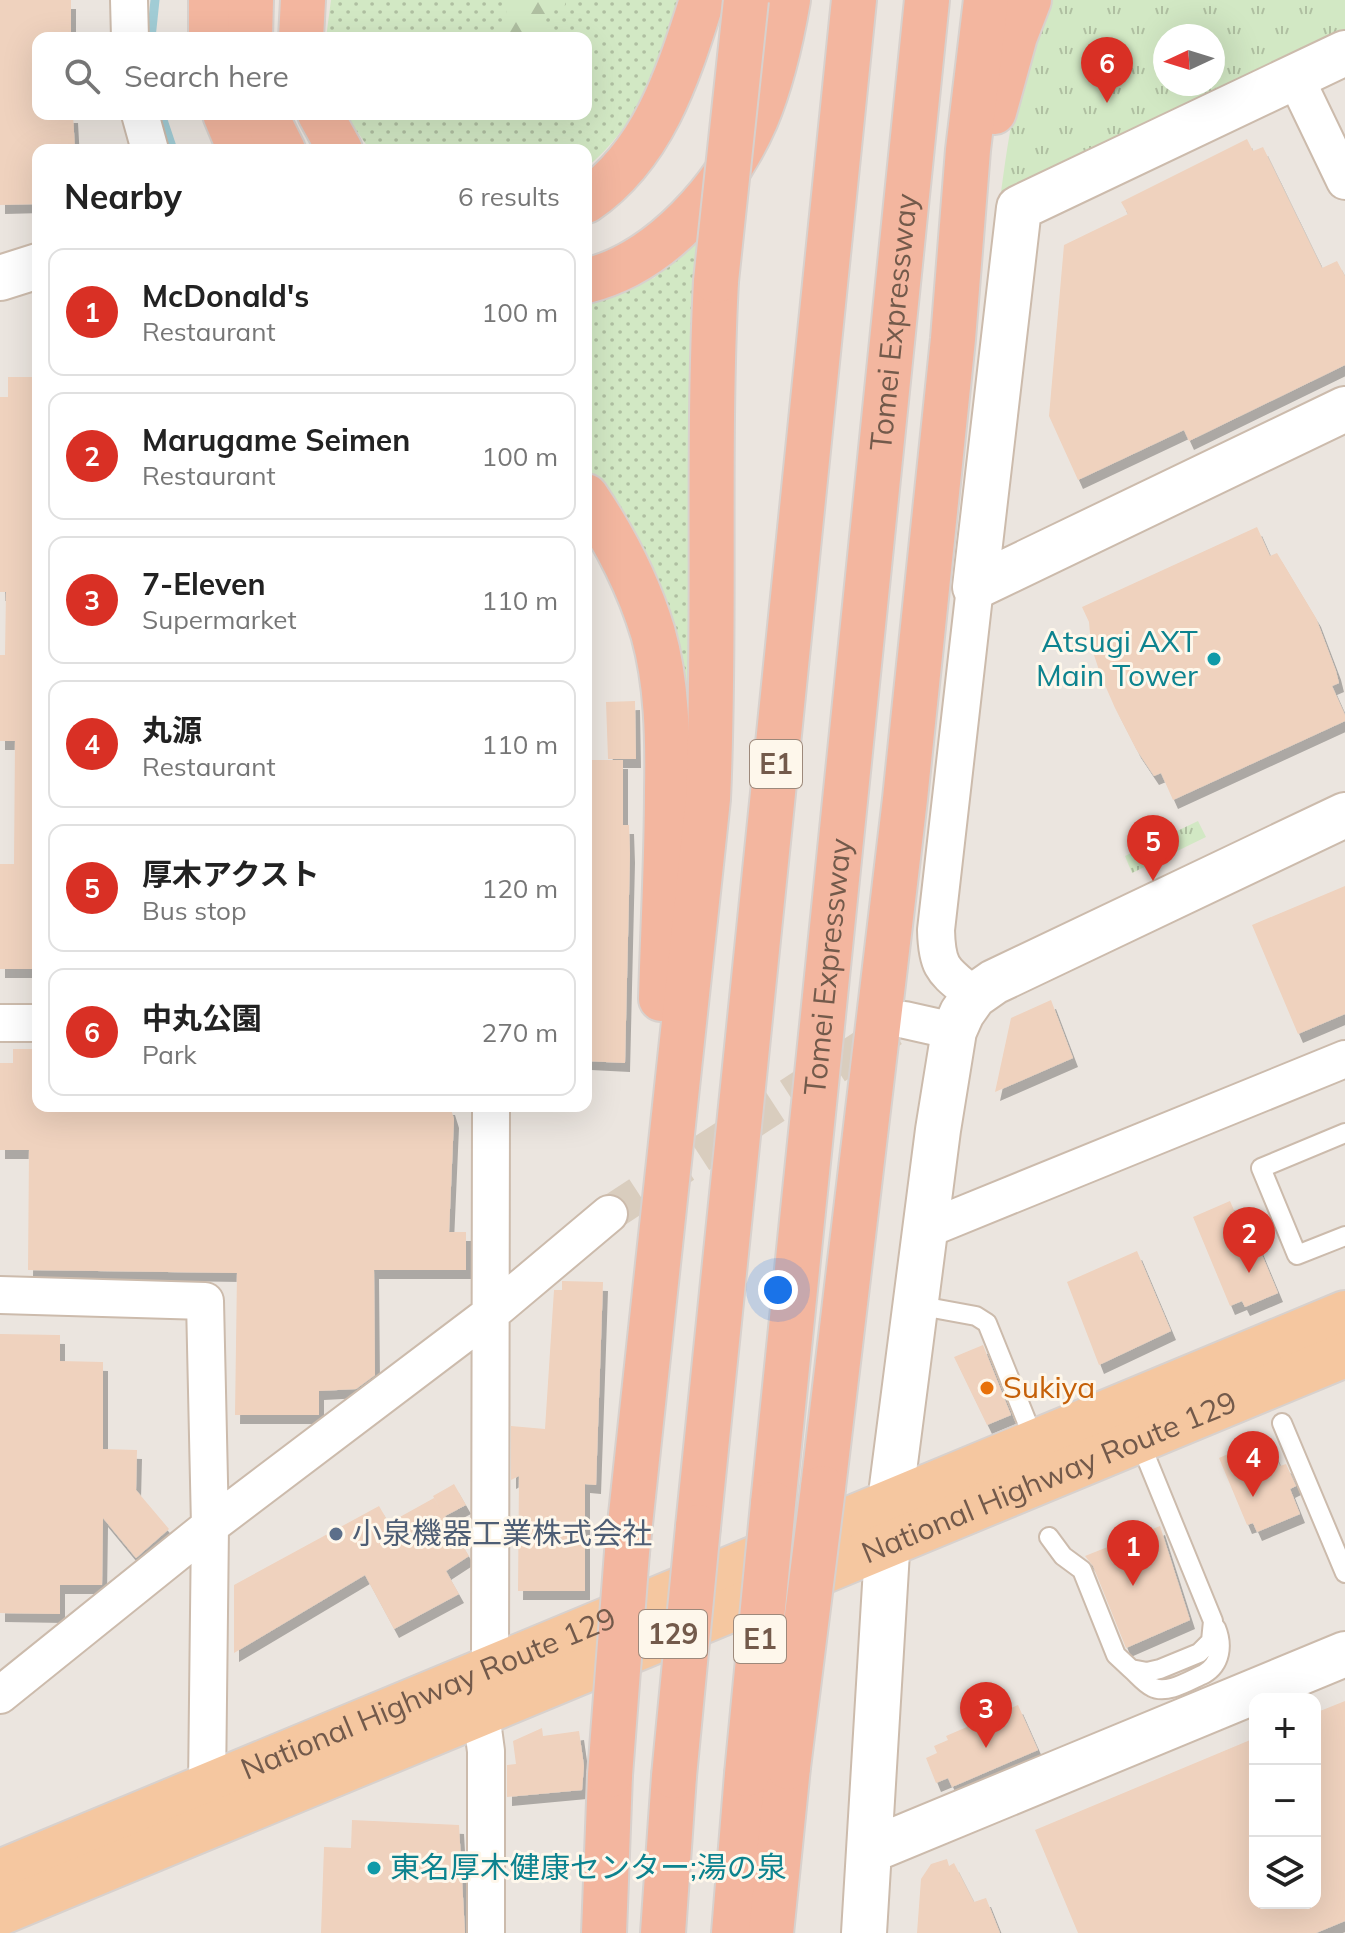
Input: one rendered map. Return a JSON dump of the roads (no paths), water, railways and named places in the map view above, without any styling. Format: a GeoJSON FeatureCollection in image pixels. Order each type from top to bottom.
{"type":"FeatureCollection","features":[{"type":"Feature","properties":{"kind":"highway"},"geometry":{"type":"LineString","coordinates":[[211,0],[211,32]]}},
{"type":"Feature","properties":{"kind":"highway"},"geometry":{"type":"LineString","coordinates":[[250,32],[251,0]]}},
{"type":"Feature","properties":{"kind":"highway"},"geometry":{"type":"LineString","coordinates":[[301,32],[303,0]]}},
{"type":"Feature","properties":{"kind":"highway"},"geometry":{"type":"LineString","coordinates":[[592,196],[614,178],[649,134],[670,93],[702,0]]}},
{"type":"Feature","properties":{"kind":"highway"},"geometry":{"type":"LineString","coordinates":[[627,1552],[708,799],[712,682],[710,470],[716,281],[746,0]]}},
{"type":"Feature","properties":{"kind":"highway"},"geometry":{"type":"LineString","coordinates":[[592,279],[632,263],[662,243],[711,193],[755,121],[780,44],[788,0]]}},
{"type":"Feature","properties":{"kind":"highway","name":"E1"},"geometry":{"type":"LineString","coordinates":[[663,1933],[674,1776],[698,1527],[854,0]]}},
{"type":"Feature","properties":{"kind":"highway","name":"Tomei Expressway"},"geometry":{"type":"LineString","coordinates":[[734,1933],[773,1504],[927,0]]}},
{"type":"Feature","properties":{"kind":"highway"},"geometry":{"type":"LineString","coordinates":[[771,1933],[905,799],[953,339],[968,150],[986,0]]}},
{"type":"Feature","properties":{"kind":"highway"},"geometry":{"type":"LineString","coordinates":[[953,339],[990,129],[1002,78],[1029,0]]}},
{"type":"Feature","properties":{"kind":"highway"},"geometry":{"type":"LineString","coordinates":[[228,120],[238,144]]}},
{"type":"Feature","properties":{"kind":"highway"},"geometry":{"type":"LineString","coordinates":[[268,120],[280,144]]}},
{"type":"Feature","properties":{"kind":"highway"},"geometry":{"type":"LineString","coordinates":[[323,120],[337,144]]}},
{"type":"Feature","properties":{"kind":"highway"},"geometry":{"type":"LineString","coordinates":[[592,505],[607,528],[642,599],[654,636],[667,738],[656,1119],[610,1775],[604,1933]]}},
{"type":"Feature","properties":{"kind":"highway","name":"National Highway Route 129"},"geometry":{"type":"LineString","coordinates":[[0,1872],[1345,1313]]}},
{"type":"Feature","properties":{"kind":"highway","name":"National Highway Route 129"},"geometry":{"type":"LineString","coordinates":[[0,1913],[1345,1355]]}},
{"type":"Feature","properties":{"kind":"street"},"geometry":{"type":"LineString","coordinates":[[129,0],[130,32]]}},
{"type":"Feature","properties":{"kind":"street"},"geometry":{"type":"LineString","coordinates":[[964,1014],[940,967],[936,930],[1019,208],[1345,53]]}},
{"type":"Feature","properties":{"kind":"street"},"geometry":{"type":"LineString","coordinates":[[1295,77],[1345,181]]}},
{"type":"Feature","properties":{"kind":"street"},"geometry":{"type":"LineString","coordinates":[[142,120],[148,144]]}},
{"type":"Feature","properties":{"kind":"street"},"geometry":{"type":"LineString","coordinates":[[0,278],[32,268]]}},
{"type":"Feature","properties":{"kind":"street"},"geometry":{"type":"LineString","coordinates":[[975,587],[1345,409]]}},
{"type":"Feature","properties":{"kind":"street"},"geometry":{"type":"LineString","coordinates":[[864,1933],[890,1502],[925,1230],[964,1014],[994,982],[1345,815]]}},
{"type":"Feature","properties":{"kind":"street"},"geometry":{"type":"LineString","coordinates":[[905,1020],[964,1014]]}},
{"type":"Feature","properties":{"kind":"street"},"geometry":{"type":"LineString","coordinates":[[0,1023],[32,1023]]}},
{"type":"Feature","properties":{"kind":"street"},"geometry":{"type":"LineString","coordinates":[[925,1230],[1345,1059]]}},
{"type":"Feature","properties":{"kind":"street"},"geometry":{"type":"LineString","coordinates":[[490,1670],[491,1112]]}},
{"type":"Feature","properties":{"kind":"street"},"geometry":{"type":"LineString","coordinates":[[0,1695],[210,1526],[490,1314],[609,1214]]}},
{"type":"Feature","properties":{"kind":"street"},"geometry":{"type":"LineString","coordinates":[[0,1295],[205,1301],[210,1526],[207,1787]]}},
{"type":"Feature","properties":{"kind":"street"},"geometry":{"type":"LineString","coordinates":[[869,1851],[1345,1654]]}},
{"type":"Feature","properties":{"kind":"street"},"geometry":{"type":"LineString","coordinates":[[481,1714],[486,1751],[486,1933]]}},
{"type":"Feature","properties":{"kind":"lane"},"geometry":{"type":"LineString","coordinates":[[1345,1133],[1261,1168],[1297,1255],[1345,1236]]}},
{"type":"Feature","properties":{"kind":"lane"},"geometry":{"type":"LineString","coordinates":[[916,1305],[976,1316],[987,1323],[1035,1442]]}},
{"type":"Feature","properties":{"kind":"lane"},"geometry":{"type":"LineString","coordinates":[[1282,1423],[1345,1573]]}},
{"type":"Feature","properties":{"kind":"lane"},"geometry":{"type":"LineString","coordinates":[[1049,1537],[1063,1556],[1082,1570],[1116,1655],[1131,1669],[1147,1672],[1160,1669],[1199,1653],[1211,1641],[1213,1621],[1139,1440]]}},
{"type":"Feature","properties":{"kind":"waterway"},"geometry":{"type":"LineString","coordinates":[[152,32],[155,0]]}},
{"type":"Feature","properties":{"kind":"waterway"},"geometry":{"type":"LineString","coordinates":[[163,120],[171,144]]}},
{"type":"Feature","properties":{"kind":"tunnel"},"geometry":{"type":"LineString","coordinates":[[609,1214],[892,1029]]}},
{"type":"Feature","properties":{"kind":"place","name":"中丸公園"},"geometry":{"type":"Point","coordinates":[1107,103]}},
{"type":"Feature","properties":{"kind":"place","name":"Atsugi AXT Main Tower"},"geometry":{"type":"Point","coordinates":[1214,659]}},
{"type":"Feature","properties":{"kind":"place","name":"厚木アクスト"},"geometry":{"type":"Point","coordinates":[1153,881]}},
{"type":"Feature","properties":{"kind":"place","name":"Marugame Seimen"},"geometry":{"type":"Point","coordinates":[1249,1273]}},
{"type":"Feature","properties":{"kind":"place","name":"Sukiya"},"geometry":{"type":"Point","coordinates":[987,1388]}},
{"type":"Feature","properties":{"kind":"place","name":"丸源"},"geometry":{"type":"Point","coordinates":[1253,1497]}},
{"type":"Feature","properties":{"kind":"place","name":"小泉機器工業株式会社"},"geometry":{"type":"Point","coordinates":[336,1534]}},
{"type":"Feature","properties":{"kind":"place","name":"McDonald's"},"geometry":{"type":"Point","coordinates":[1133,1586]}},
{"type":"Feature","properties":{"kind":"place","name":"7-Eleven"},"geometry":{"type":"Point","coordinates":[986,1748]}},
{"type":"Feature","properties":{"kind":"place","name":"東名厚木健康センター;湯の泉"},"geometry":{"type":"Point","coordinates":[374,1868]}}]}
